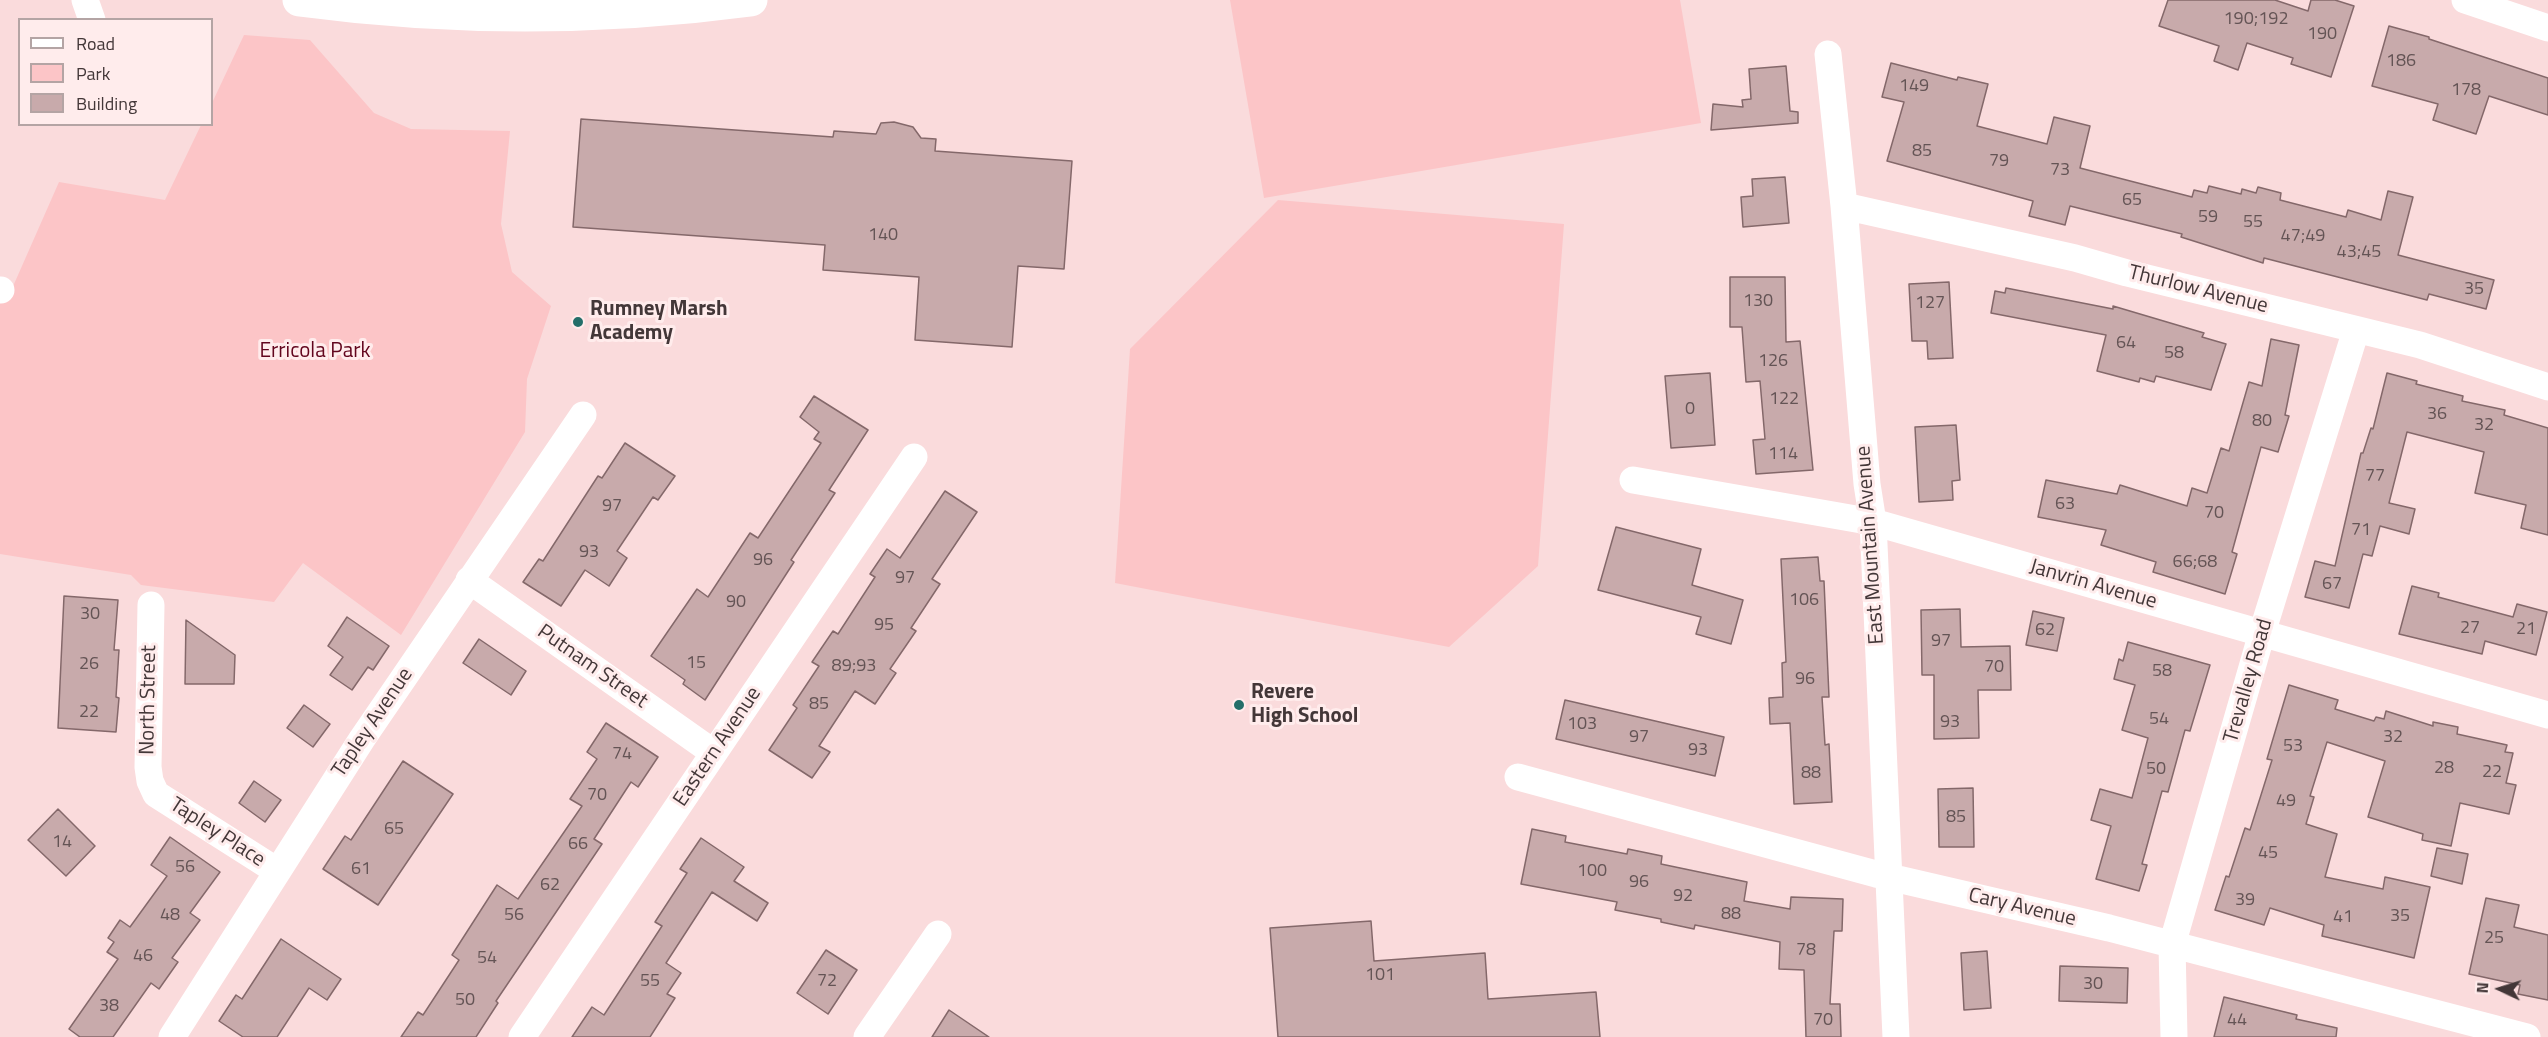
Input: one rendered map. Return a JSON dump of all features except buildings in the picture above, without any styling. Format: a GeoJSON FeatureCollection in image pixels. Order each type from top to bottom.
{"type":"FeatureCollection","features":[{"type":"Feature","properties":{"kind":"highway"},"geometry":{"type":"LineString","coordinates":[[299,0],[389,10],[520,15],[634,12],[751,0]]}},
{"type":"Feature","properties":{"kind":"street"},"geometry":{"type":"LineString","coordinates":[[84,0],[91,18]]}},
{"type":"Feature","properties":{"kind":"street"},"geometry":{"type":"LineString","coordinates":[[2465,0],[2548,28]]}},
{"type":"Feature","properties":{"kind":"street","name":"East Mountain Avenue"},"geometry":{"type":"LineString","coordinates":[[1828,54],[1844,206],[1867,484],[1873,522],[1896,1037]]}},
{"type":"Feature","properties":{"kind":"street","name":"Thurlow Avenue"},"geometry":{"type":"LineString","coordinates":[[1844,206],[2075,258],[2127,273],[2420,345],[2548,387]]}},
{"type":"Feature","properties":{"kind":"street","name":"Trevalley Road"},"geometry":{"type":"LineString","coordinates":[[2174,1037],[2172,945],[2262,633],[2356,330]]}},
{"type":"Feature","properties":{"kind":"street","name":"Tapley Avenue"},"geometry":{"type":"LineString","coordinates":[[172,1037],[341,769],[583,415]]}},
{"type":"Feature","properties":{"kind":"street","name":"Eastern Avenue"},"geometry":{"type":"LineString","coordinates":[[522,1037],[914,457]]}},
{"type":"Feature","properties":{"kind":"street","name":"Janvrin Avenue"},"geometry":{"type":"LineString","coordinates":[[1633,480],[1873,522],[2548,715]]}},
{"type":"Feature","properties":{"kind":"street","name":"Putnam Street"},"geometry":{"type":"LineString","coordinates":[[469,580],[714,753]]}},
{"type":"Feature","properties":{"kind":"street","name":"North Street"},"geometry":{"type":"LineString","coordinates":[[151,605],[148,767],[150,781],[156,794]]}},
{"type":"Feature","properties":{"kind":"street","name":"Cary Avenue"},"geometry":{"type":"LineString","coordinates":[[1518,777],[1890,877],[2109,928],[2527,1037]]}},
{"type":"Feature","properties":{"kind":"street","name":"Tapley Place"},"geometry":{"type":"LineString","coordinates":[[156,794],[277,871]]}},
{"type":"Feature","properties":{"kind":"street"},"geometry":{"type":"LineString","coordinates":[[867,1037],[938,934]]}},
{"type":"Feature","properties":{"kind":"green space"},"geometry":{"type":"Polygon","coordinates":[[[1230,0],[1680,0],[1701,123],[1264,198],[1230,0]]]}},
{"type":"Feature","properties":{"kind":"green space","name":"Erricola Park"},"geometry":{"type":"Polygon","coordinates":[[[244,35],[310,40],[374,113],[411,129],[510,131],[501,224],[512,272],[551,306],[527,379],[525,432],[401,635],[303,563],[274,602],[141,585],[131,575],[0,554],[0,302],[7,300],[59,182],[165,200],[201,126],[213,126],[213,101],[244,35]]]}},
{"type":"Feature","properties":{"kind":"green space"},"geometry":{"type":"Polygon","coordinates":[[[1278,200],[1564,224],[1538,566],[1449,647],[1115,583],[1130,349],[1278,200]]]}},
{"type":"Feature","properties":{"kind":"place","name":"Rumney Marsh Academy"},"geometry":{"type":"Point","coordinates":[578,322]}},
{"type":"Feature","properties":{"kind":"place","name":"Revere High School"},"geometry":{"type":"Point","coordinates":[1239,705]}}]}
